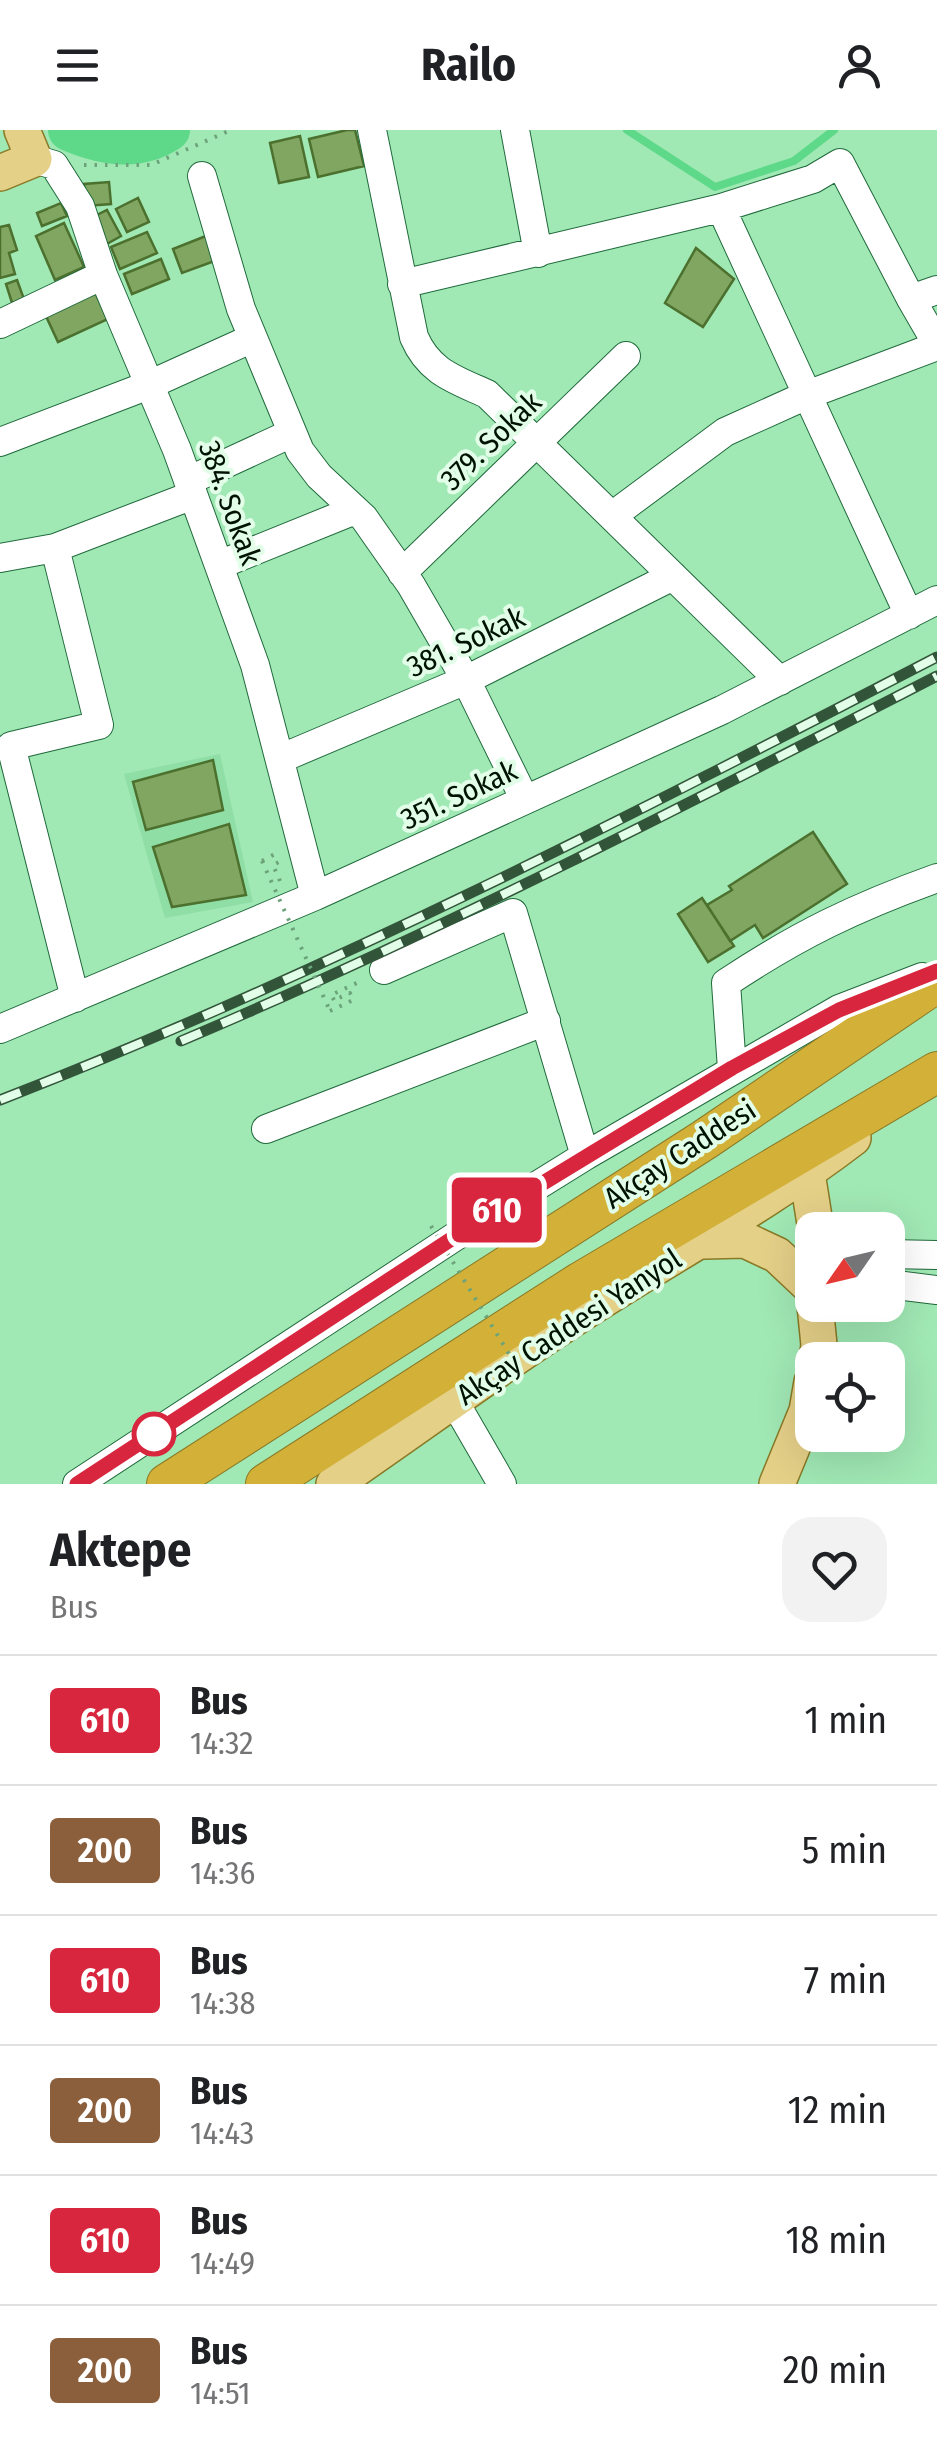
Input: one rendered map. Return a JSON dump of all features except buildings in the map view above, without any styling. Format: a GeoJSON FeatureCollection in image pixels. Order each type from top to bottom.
{"type":"FeatureCollection","features":[{"type":"Feature","properties":{"kind":"highway","name":"Akçay Caddesi"},"geometry":{"type":"LineString","coordinates":[[167,1484],[704,1140],[937,982]]}},
{"type":"Feature","properties":{"kind":"highway","name":"Akçay Caddesi"},"geometry":{"type":"LineString","coordinates":[[266,1484],[580,1282],[937,1072]]}},
{"type":"Feature","properties":{"kind":"main road"},"geometry":{"type":"LineString","coordinates":[[0,173],[33,146]]}},
{"type":"Feature","properties":{"kind":"main road","name":"Akçay Caddesi Yanyol"},"geometry":{"type":"LineString","coordinates":[[334,1484],[555,1330],[704,1241],[807,1173],[937,1072]]}},
{"type":"Feature","properties":{"kind":"main road"},"geometry":{"type":"LineString","coordinates":[[807,1173],[813,1212]]}},
{"type":"Feature","properties":{"kind":"main road"},"geometry":{"type":"LineString","coordinates":[[704,1241],[745,1240],[777,1256],[795,1272]]}},
{"type":"Feature","properties":{"kind":"main road"},"geometry":{"type":"LineString","coordinates":[[777,1484],[795,1441]]}},
{"type":"Feature","properties":{"kind":"main road"},"geometry":{"type":"LineString","coordinates":[[804,1484],[813,1452]]}},
{"type":"Feature","properties":{"kind":"street"},"geometry":{"type":"LineString","coordinates":[[372,130],[414,338],[424,360],[487,394],[780,680]]}},
{"type":"Feature","properties":{"kind":"street"},"geometry":{"type":"LineString","coordinates":[[515,130],[538,253]]}},
{"type":"Feature","properties":{"kind":"street","name":"384. Sokak"},"geometry":{"type":"LineString","coordinates":[[33,146],[80,206],[103,275],[191,488],[255,665],[316,896]]}},
{"type":"Feature","properties":{"kind":"street"},"geometry":{"type":"LineString","coordinates":[[402,284],[721,208],[813,178],[840,163],[924,295],[937,345],[724,432],[612,516]]}},
{"type":"Feature","properties":{"kind":"street"},"geometry":{"type":"LineString","coordinates":[[202,176],[241,309],[300,451],[319,476],[355,510],[402,573],[466,680],[526,800]]}},
{"type":"Feature","properties":{"kind":"street"},"geometry":{"type":"LineString","coordinates":[[721,208],[909,615]]}},
{"type":"Feature","properties":{"kind":"street"},"geometry":{"type":"LineString","coordinates":[[0,324],[103,275]]}},
{"type":"Feature","properties":{"kind":"street"},"geometry":{"type":"LineString","coordinates":[[0,442],[149,384],[253,338]]}},
{"type":"Feature","properties":{"kind":"street","name":"379. Sokak"},"geometry":{"type":"LineString","coordinates":[[402,573],[626,356]]}},
{"type":"Feature","properties":{"kind":"street"},"geometry":{"type":"LineString","coordinates":[[0,558],[55,548],[191,488],[292,433]]}},
{"type":"Feature","properties":{"kind":"street"},"geometry":{"type":"LineString","coordinates":[[219,566],[355,510]]}},
{"type":"Feature","properties":{"kind":"street"},"geometry":{"type":"LineString","coordinates":[[55,548],[99,725],[10,746],[75,998]]}},
{"type":"Feature","properties":{"kind":"street","name":"381. Sokak"},"geometry":{"type":"LineString","coordinates":[[282,758],[466,680],[673,576]]}},
{"type":"Feature","properties":{"kind":"street","name":"351. Sokak"},"geometry":{"type":"LineString","coordinates":[[0,1030],[316,896],[526,800],[780,680],[937,600]]}},
{"type":"Feature","properties":{"kind":"street"},"geometry":{"type":"LineString","coordinates":[[732,1068],[726,984],[781,946],[860,906],[937,878]]}},
{"type":"Feature","properties":{"kind":"street"},"geometry":{"type":"LineString","coordinates":[[384,970],[513,913],[586,1156]]}},
{"type":"Feature","properties":{"kind":"street"},"geometry":{"type":"LineString","coordinates":[[77,1484],[456,1236],[732,1068],[839,1010],[937,972]]}},
{"type":"Feature","properties":{"kind":"street"},"geometry":{"type":"LineString","coordinates":[[266,1130],[546,1021]]}},
{"type":"Feature","properties":{"kind":"street"},"geometry":{"type":"LineString","coordinates":[[905,1252],[934,1248]]}},
{"type":"Feature","properties":{"kind":"street"},"geometry":{"type":"LineString","coordinates":[[905,1286],[937,1290]]}},
{"type":"Feature","properties":{"kind":"street"},"geometry":{"type":"LineString","coordinates":[[454,1401],[502,1484]]}},
{"type":"Feature","properties":{"kind":"path"},"geometry":{"type":"LineString","coordinates":[[33,146],[151,165],[231,130]]}},
{"type":"Feature","properties":{"kind":"path"},"geometry":{"type":"LineString","coordinates":[[262,861],[330,1010],[353,1000],[350,993],[334,1000],[330,995],[384,970]]}},
{"type":"Feature","properties":{"kind":"path"},"geometry":{"type":"LineString","coordinates":[[431,1226],[520,1372]]}},
{"type":"Feature","properties":{"kind":"shaded area"},"geometry":{"type":"Polygon","coordinates":[[[220,754],[253,902],[165,918],[124,774],[220,754]]]}},
{"type":"Feature","properties":{"kind":"waterway"},"geometry":{"type":"LineString","coordinates":[[69,130],[119,143],[145,141],[169,130]]}},
{"type":"Feature","properties":{"kind":"waterway"},"geometry":{"type":"LineString","coordinates":[[627,130],[715,187],[794,161],[834,130]]}},
{"type":"Feature","properties":{"kind":"railway"},"geometry":{"type":"LineString","coordinates":[[0,1100],[120,1052],[357,947],[591,834],[937,657]]}},
{"type":"Feature","properties":{"kind":"railway"},"geometry":{"type":"LineString","coordinates":[[181,1041],[468,911],[937,676]]}},
{"type":"Feature","properties":{"kind":"bus line","name":"610"},"geometry":{"type":"LineString","coordinates":[[77,1484],[456,1236],[732,1068],[839,1010],[937,971]]}}]}
